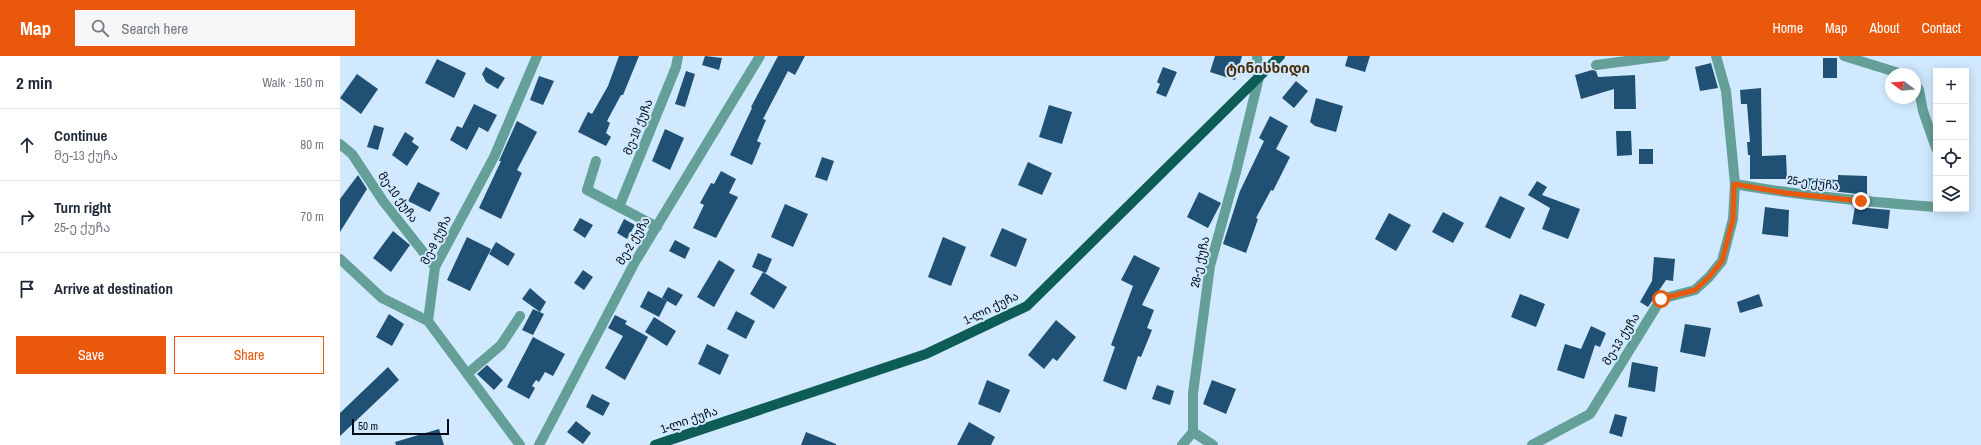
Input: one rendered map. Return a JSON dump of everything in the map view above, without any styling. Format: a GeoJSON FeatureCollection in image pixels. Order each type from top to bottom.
{"type":"FeatureCollection","features":[{"type":"Feature","properties":{"kind":"main road","name":"1-ლი ქუჩა"},"geometry":{"type":"LineString","coordinates":[[655,445],[926,354],[1027,306],[1280,56]]}},
{"type":"Feature","properties":{"kind":"street","name":"მე-9 ქუჩა"},"geometry":{"type":"LineString","coordinates":[[428,321],[435,267],[494,157],[537,56]]}},
{"type":"Feature","properties":{"kind":"street","name":"მე-19 ქუჩა"},"geometry":{"type":"LineString","coordinates":[[619,207],[676,67],[678,56]]}},
{"type":"Feature","properties":{"kind":"street","name":"მე-2 ქუჩა"},"geometry":{"type":"LineString","coordinates":[[538,445],[634,262],[657,227],[760,56]]}},
{"type":"Feature","properties":{"kind":"street","name":"28-ე ქუჩა"},"geometry":{"type":"LineString","coordinates":[[1193,432],[1193,393],[1210,266],[1236,172],[1259,77],[1257,56]]}},
{"type":"Feature","properties":{"kind":"street"},"geometry":{"type":"LineString","coordinates":[[1596,65],[1665,56]]}},
{"type":"Feature","properties":{"kind":"street","name":"მე-13 ქუჩა"},"geometry":{"type":"LineString","coordinates":[[1532,445],[1590,414],[1661,299],[1695,290],[1709,277],[1722,261],[1733,219],[1734,184],[1726,91],[1716,56]]}},
{"type":"Feature","properties":{"kind":"street"},"geometry":{"type":"LineString","coordinates":[[1844,56],[1885,69]]}},
{"type":"Feature","properties":{"kind":"street"},"geometry":{"type":"LineString","coordinates":[[1921,100],[1933,140]]}},
{"type":"Feature","properties":{"kind":"street","name":"მე-10 ქუჩა"},"geometry":{"type":"LineString","coordinates":[[340,144],[352,154],[383,201],[435,267]]}},
{"type":"Feature","properties":{"kind":"street"},"geometry":{"type":"LineString","coordinates":[[596,161],[587,190],[657,227]]}},
{"type":"Feature","properties":{"kind":"street","name":"25-ე ქუჩა"},"geometry":{"type":"LineString","coordinates":[[1734,184],[1793,194],[1933,207]]}},
{"type":"Feature","properties":{"kind":"street"},"geometry":{"type":"LineString","coordinates":[[340,259],[382,298],[428,321],[520,445]]}},
{"type":"Feature","properties":{"kind":"street"},"geometry":{"type":"LineString","coordinates":[[466,374],[501,345],[520,316]]}},
{"type":"Feature","properties":{"kind":"street"},"geometry":{"type":"LineString","coordinates":[[1182,445],[1193,432],[1213,445]]}},
{"type":"Feature","properties":{"kind":"building"},"geometry":{"type":"Polygon","coordinates":[[[619,56],[639,56],[623,95],[621,95],[607,121],[610,123],[606,133],[611,137],[606,146],[578,132],[588,112],[592,114],[608,86],[619,56]]]}},
{"type":"Feature","properties":{"kind":"building"},"geometry":{"type":"Polygon","coordinates":[[[705,56],[722,58],[719,70],[702,65],[705,56]]]}},
{"type":"Feature","properties":{"kind":"building"},"geometry":{"type":"Polygon","coordinates":[[[778,56],[805,56],[795,75],[788,71],[763,119],[766,120],[757,141],[761,143],[752,165],[730,155],[752,108],[751,107],[778,56]]]}},
{"type":"Feature","properties":{"kind":"building"},"geometry":{"type":"Polygon","coordinates":[[[1215,56],[1242,56],[1235,80],[1210,72],[1215,56]]]}},
{"type":"Feature","properties":{"kind":"building"},"geometry":{"type":"Polygon","coordinates":[[[1348,56],[1370,56],[1365,72],[1345,66],[1348,56]]]}},
{"type":"Feature","properties":{"kind":"building"},"geometry":{"type":"Polygon","coordinates":[[[1823,58],[1837,58],[1837,78],[1823,78],[1823,58]]]}},
{"type":"Feature","properties":{"kind":"building"},"geometry":{"type":"Polygon","coordinates":[[[437,59],[466,73],[454,98],[425,83],[437,59]]]}},
{"type":"Feature","properties":{"kind":"building"},"geometry":{"type":"Polygon","coordinates":[[[1711,63],[1718,88],[1700,91],[1695,67],[1711,63]]]}},
{"type":"Feature","properties":{"kind":"building"},"geometry":{"type":"Polygon","coordinates":[[[486,67],[505,78],[498,89],[486,82],[482,74],[486,67]]]}},
{"type":"Feature","properties":{"kind":"building"},"geometry":{"type":"Polygon","coordinates":[[[1163,67],[1177,72],[1166,97],[1156,93],[1160,84],[1157,82],[1163,67]]]}},
{"type":"Feature","properties":{"kind":"building"},"geometry":{"type":"Polygon","coordinates":[[[1592,70],[1596,71],[1598,77],[1635,75],[1636,109],[1614,109],[1614,89],[1581,99],[1575,75],[1592,70]]]}},
{"type":"Feature","properties":{"kind":"building"},"geometry":{"type":"Polygon","coordinates":[[[686,71],[695,74],[685,107],[675,104],[686,71]]]}},
{"type":"Feature","properties":{"kind":"building"},"geometry":{"type":"Polygon","coordinates":[[[357,74],[378,89],[361,114],[340,98],[357,74]]]}},
{"type":"Feature","properties":{"kind":"building"},"geometry":{"type":"Polygon","coordinates":[[[539,76],[554,81],[543,105],[530,100],[539,76]]]}},
{"type":"Feature","properties":{"kind":"building"},"geometry":{"type":"Polygon","coordinates":[[[1296,81],[1308,91],[1294,108],[1282,98],[1296,81]]]}},
{"type":"Feature","properties":{"kind":"building"},"geometry":{"type":"Polygon","coordinates":[[[1761,88],[1762,156],[1786,155],[1787,179],[1750,179],[1750,155],[1748,155],[1747,142],[1750,142],[1747,104],[1741,104],[1740,90],[1761,88]]]}},
{"type":"Feature","properties":{"kind":"building"},"geometry":{"type":"Polygon","coordinates":[[[1316,98],[1343,106],[1336,132],[1315,126],[1310,122],[1316,98]]]}},
{"type":"Feature","properties":{"kind":"building"},"geometry":{"type":"Polygon","coordinates":[[[474,104],[497,115],[488,132],[479,127],[467,150],[450,140],[457,126],[462,128],[474,104]]]}},
{"type":"Feature","properties":{"kind":"building"},"geometry":{"type":"Polygon","coordinates":[[[1049,105],[1072,112],[1062,144],[1039,137],[1049,105]]]}},
{"type":"Feature","properties":{"kind":"building"},"geometry":{"type":"Polygon","coordinates":[[[1270,116],[1288,126],[1276,149],[1290,157],[1273,191],[1271,190],[1256,218],[1258,219],[1246,253],[1223,244],[1240,191],[1264,141],[1259,138],[1270,116]]]}},
{"type":"Feature","properties":{"kind":"building"},"geometry":{"type":"Polygon","coordinates":[[[517,121],[537,132],[517,170],[522,173],[501,219],[479,208],[501,161],[499,161],[517,121]]]}},
{"type":"Feature","properties":{"kind":"building"},"geometry":{"type":"Polygon","coordinates":[[[374,125],[384,128],[378,150],[367,147],[374,125]]]}},
{"type":"Feature","properties":{"kind":"building"},"geometry":{"type":"Polygon","coordinates":[[[665,129],[684,138],[670,170],[652,161],[665,129]]]}},
{"type":"Feature","properties":{"kind":"building"},"geometry":{"type":"Polygon","coordinates":[[[1616,131],[1631,131],[1632,155],[1617,156],[1616,131]]]}},
{"type":"Feature","properties":{"kind":"building"},"geometry":{"type":"Polygon","coordinates":[[[405,132],[414,138],[412,142],[419,147],[407,166],[392,155],[405,132]]]}},
{"type":"Feature","properties":{"kind":"building"},"geometry":{"type":"Polygon","coordinates":[[[1639,149],[1653,149],[1653,164],[1639,164],[1639,149]]]}},
{"type":"Feature","properties":{"kind":"building"},"geometry":{"type":"Polygon","coordinates":[[[822,157],[834,161],[827,181],[815,177],[822,157]]]}},
{"type":"Feature","properties":{"kind":"building"},"geometry":{"type":"Polygon","coordinates":[[[1028,162],[1052,173],[1042,195],[1018,185],[1028,162]]]}},
{"type":"Feature","properties":{"kind":"building"},"geometry":{"type":"Polygon","coordinates":[[[721,171],[736,179],[729,193],[738,197],[716,238],[693,228],[704,205],[700,203],[711,183],[714,184],[721,171]]]}},
{"type":"Feature","properties":{"kind":"building"},"geometry":{"type":"Polygon","coordinates":[[[358,175],[367,189],[340,232],[340,199],[358,175]]]}},
{"type":"Feature","properties":{"kind":"building"},"geometry":{"type":"Polygon","coordinates":[[[1838,175],[1867,176],[1867,195],[1804,188],[1805,178],[1838,180],[1838,175]]]}},
{"type":"Feature","properties":{"kind":"building"},"geometry":{"type":"Polygon","coordinates":[[[1537,181],[1547,187],[1542,195],[1580,209],[1568,239],[1542,229],[1550,208],[1528,195],[1537,181]]]}},
{"type":"Feature","properties":{"kind":"building"},"geometry":{"type":"Polygon","coordinates":[[[418,182],[440,193],[430,212],[408,201],[418,182]]]}},
{"type":"Feature","properties":{"kind":"building"},"geometry":{"type":"Polygon","coordinates":[[[1199,192],[1221,203],[1208,228],[1187,217],[1199,192]]]}},
{"type":"Feature","properties":{"kind":"building"},"geometry":{"type":"Polygon","coordinates":[[[1500,196],[1525,208],[1510,239],[1485,227],[1500,196]]]}},
{"type":"Feature","properties":{"kind":"building"},"geometry":{"type":"Polygon","coordinates":[[[785,204],[808,214],[793,247],[771,237],[785,204]]]}},
{"type":"Feature","properties":{"kind":"building"},"geometry":{"type":"Polygon","coordinates":[[[1765,207],[1789,210],[1788,237],[1762,234],[1765,207]]]}},
{"type":"Feature","properties":{"kind":"building"},"geometry":{"type":"Polygon","coordinates":[[[1855,207],[1890,210],[1888,229],[1852,224],[1855,207]]]}},
{"type":"Feature","properties":{"kind":"building"},"geometry":{"type":"Polygon","coordinates":[[[1443,212],[1464,223],[1453,243],[1432,232],[1443,212]]]}},
{"type":"Feature","properties":{"kind":"building"},"geometry":{"type":"Polygon","coordinates":[[[1389,213],[1411,225],[1396,251],[1375,239],[1389,213]]]}},
{"type":"Feature","properties":{"kind":"building"},"geometry":{"type":"Polygon","coordinates":[[[580,218],[593,225],[585,238],[573,230],[580,218]]]}},
{"type":"Feature","properties":{"kind":"building"},"geometry":{"type":"Polygon","coordinates":[[[624,219],[635,225],[627,239],[617,233],[624,219]]]}},
{"type":"Feature","properties":{"kind":"building"},"geometry":{"type":"Polygon","coordinates":[[[1002,228],[1027,239],[1016,267],[990,256],[1002,228]]]}},
{"type":"Feature","properties":{"kind":"building"},"geometry":{"type":"Polygon","coordinates":[[[393,231],[410,245],[391,272],[373,258],[393,231]]]}},
{"type":"Feature","properties":{"kind":"building"},"geometry":{"type":"Polygon","coordinates":[[[467,237],[491,249],[470,291],[447,280],[467,237]]]}},
{"type":"Feature","properties":{"kind":"building"},"geometry":{"type":"Polygon","coordinates":[[[943,237],[966,247],[951,286],[928,277],[943,237]]]}},
{"type":"Feature","properties":{"kind":"building"},"geometry":{"type":"Polygon","coordinates":[[[675,240],[690,248],[685,259],[669,251],[675,240]]]}},
{"type":"Feature","properties":{"kind":"building"},"geometry":{"type":"Polygon","coordinates":[[[496,242],[515,254],[508,266],[489,254],[496,242]]]}},
{"type":"Feature","properties":{"kind":"building"},"geometry":{"type":"Polygon","coordinates":[[[758,253],[772,259],[766,273],[752,267],[758,253]]]}},
{"type":"Feature","properties":{"kind":"building"},"geometry":{"type":"Polygon","coordinates":[[[1134,255],[1160,268],[1142,305],[1154,310],[1147,328],[1152,330],[1141,357],[1138,356],[1126,390],[1103,381],[1115,347],[1111,345],[1133,286],[1121,280],[1134,255]]]}},
{"type":"Feature","properties":{"kind":"building"},"geometry":{"type":"Polygon","coordinates":[[[1654,257],[1675,259],[1673,281],[1666,280],[1648,307],[1640,302],[1652,281],[1654,257]]]}},
{"type":"Feature","properties":{"kind":"building"},"geometry":{"type":"Polygon","coordinates":[[[719,260],[735,270],[714,307],[697,297],[719,260]]]}},
{"type":"Feature","properties":{"kind":"building"},"geometry":{"type":"Polygon","coordinates":[[[583,270],[593,277],[584,290],[574,283],[583,270]]]}},
{"type":"Feature","properties":{"kind":"building"},"geometry":{"type":"Polygon","coordinates":[[[763,272],[787,287],[774,309],[750,294],[763,272]]]}},
{"type":"Feature","properties":{"kind":"building"},"geometry":{"type":"Polygon","coordinates":[[[668,287],[683,295],[676,306],[662,298],[668,287]]]}},
{"type":"Feature","properties":{"kind":"building"},"geometry":{"type":"Polygon","coordinates":[[[530,288],[546,302],[540,312],[522,299],[530,288]]]}},
{"type":"Feature","properties":{"kind":"building"},"geometry":{"type":"Polygon","coordinates":[[[648,291],[667,301],[659,317],[640,307],[648,291]]]}},
{"type":"Feature","properties":{"kind":"building"},"geometry":{"type":"Polygon","coordinates":[[[1520,294],[1545,304],[1536,327],[1511,317],[1520,294]]]}},
{"type":"Feature","properties":{"kind":"building"},"geometry":{"type":"Polygon","coordinates":[[[1759,294],[1763,306],[1740,313],[1737,302],[1759,294]]]}},
{"type":"Feature","properties":{"kind":"building"},"geometry":{"type":"Polygon","coordinates":[[[533,309],[544,314],[533,335],[522,330],[533,309]]]}},
{"type":"Feature","properties":{"kind":"building"},"geometry":{"type":"Polygon","coordinates":[[[736,311],[755,321],[746,339],[727,329],[736,311]]]}},
{"type":"Feature","properties":{"kind":"building"},"geometry":{"type":"Polygon","coordinates":[[[389,314],[404,324],[392,346],[376,337],[389,314]]]}},
{"type":"Feature","properties":{"kind":"building"},"geometry":{"type":"Polygon","coordinates":[[[615,315],[627,321],[625,324],[648,337],[625,380],[605,368],[623,336],[608,328],[615,315]]]}},
{"type":"Feature","properties":{"kind":"building"},"geometry":{"type":"Polygon","coordinates":[[[654,317],[676,331],[667,346],[645,332],[654,317]]]}},
{"type":"Feature","properties":{"kind":"building"},"geometry":{"type":"Polygon","coordinates":[[[1056,320],[1076,337],[1057,361],[1053,358],[1044,369],[1028,355],[1056,320]]]}},
{"type":"Feature","properties":{"kind":"building"},"geometry":{"type":"Polygon","coordinates":[[[1685,324],[1711,328],[1705,357],[1680,352],[1685,324]]]}},
{"type":"Feature","properties":{"kind":"building"},"geometry":{"type":"Polygon","coordinates":[[[1591,326],[1606,333],[1600,347],[1595,345],[1584,379],[1557,370],[1565,344],[1581,349],[1591,326]]]}},
{"type":"Feature","properties":{"kind":"building"},"geometry":{"type":"Polygon","coordinates":[[[533,337],[565,354],[553,376],[545,372],[539,382],[536,380],[532,386],[535,388],[529,399],[507,387],[533,337]]]}},
{"type":"Feature","properties":{"kind":"building"},"geometry":{"type":"Polygon","coordinates":[[[707,344],[729,355],[720,375],[698,364],[707,344]]]}},
{"type":"Feature","properties":{"kind":"building"},"geometry":{"type":"Polygon","coordinates":[[[1632,362],[1658,367],[1655,392],[1628,387],[1632,362]]]}},
{"type":"Feature","properties":{"kind":"building"},"geometry":{"type":"Polygon","coordinates":[[[487,365],[503,380],[494,390],[477,374],[487,365]]]}},
{"type":"Feature","properties":{"kind":"building"},"geometry":{"type":"Polygon","coordinates":[[[388,367],[399,380],[340,436],[340,413],[388,367]]]}},
{"type":"Feature","properties":{"kind":"building"},"geometry":{"type":"Polygon","coordinates":[[[987,380],[1010,390],[1000,413],[978,404],[987,380]]]}},
{"type":"Feature","properties":{"kind":"building"},"geometry":{"type":"Polygon","coordinates":[[[1212,380],[1236,389],[1226,414],[1203,404],[1212,380]]]}},
{"type":"Feature","properties":{"kind":"building"},"geometry":{"type":"Polygon","coordinates":[[[1157,385],[1174,391],[1170,405],[1152,399],[1157,385]]]}},
{"type":"Feature","properties":{"kind":"building"},"geometry":{"type":"Polygon","coordinates":[[[592,394],[610,403],[603,416],[586,407],[592,394]]]}},
{"type":"Feature","properties":{"kind":"building"},"geometry":{"type":"Polygon","coordinates":[[[1615,414],[1627,417],[1622,437],[1609,433],[1615,414]]]}},
{"type":"Feature","properties":{"kind":"building"},"geometry":{"type":"Polygon","coordinates":[[[576,421],[591,433],[583,444],[567,432],[576,421]]]}},
{"type":"Feature","properties":{"kind":"building"},"geometry":{"type":"Polygon","coordinates":[[[969,422],[995,437],[991,445],[957,445],[969,422]]]}},
{"type":"Feature","properties":{"kind":"building"},"geometry":{"type":"Polygon","coordinates":[[[439,429],[444,445],[396,445],[395,442],[439,429]]]}},
{"type":"Feature","properties":{"kind":"building"},"geometry":{"type":"Polygon","coordinates":[[[806,432],[836,444],[836,445],[801,445],[806,432]]]}},
{"type":"Feature","properties":{"kind":"district","name":"ტინისხიდი"},"geometry":{"type":"Point","coordinates":[1268,68]}},
{"type":"Feature","properties":{"kind":"route"},"geometry":{"type":"LineString","coordinates":[[1661,299],[1695,290],[1709,277],[1722,261],[1733,219],[1734,184],[1786,193],[1861,201]]}}]}
